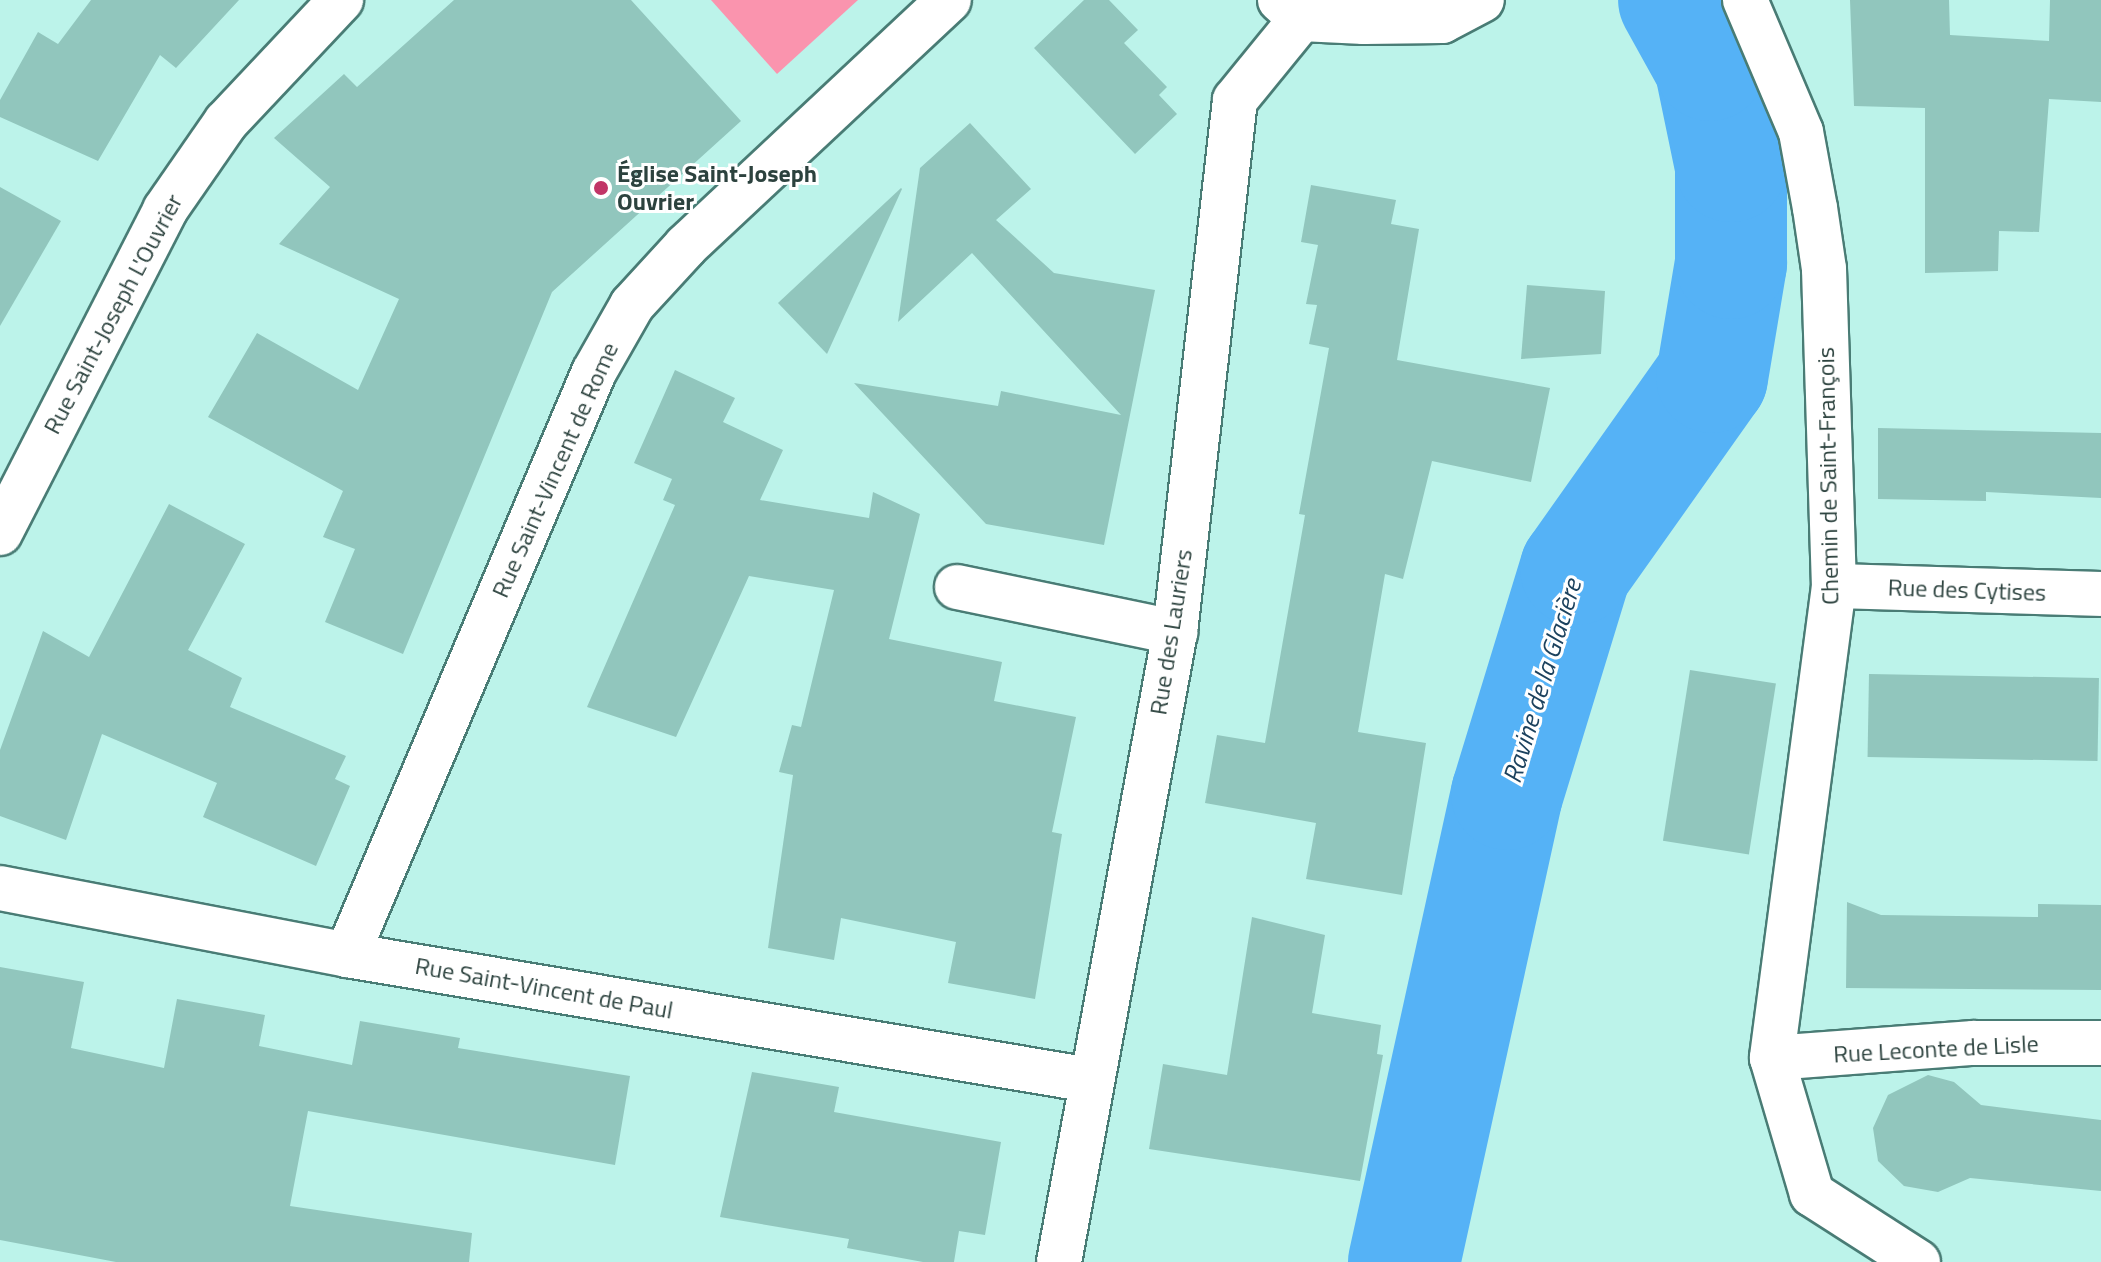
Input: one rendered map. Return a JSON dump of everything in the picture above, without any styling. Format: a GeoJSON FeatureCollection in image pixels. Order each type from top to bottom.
{"type":"FeatureCollection","features":[{"type":"Feature","properties":{"kind":"street","name":"Rue Saint-Joseph L'Ouvrier"},"geometry":{"type":"LineString","coordinates":[[0,533],[165,210],[226,122],[341,0]]}},
{"type":"Feature","properties":{"kind":"street","name":"Rue Saint-Vincent de Rome"},"geometry":{"type":"LineString","coordinates":[[347,955],[594,372],[632,305],[686,246],[949,0]]}},
{"type":"Feature","properties":{"kind":"street","name":"Rue des Lauriers"},"geometry":{"type":"LineString","coordinates":[[1059,1262],[1090,1080],[1175,632],[1235,100],[1290,10],[1442,21],[1482,0]]}},
{"type":"Feature","properties":{"kind":"street","name":"Chemin de Saint-François"},"geometry":{"type":"LineString","coordinates":[[1745,0],[1801,132],[1815,208],[1824,269],[1834,586],[1772,1058]]}},
{"type":"Feature","properties":{"kind":"street","name":"Rue des Cytises"},"geometry":{"type":"LineString","coordinates":[[1834,586],[2101,594]]}},
{"type":"Feature","properties":{"kind":"street"},"geometry":{"type":"LineString","coordinates":[[957,587],[1175,632]]}},
{"type":"Feature","properties":{"kind":"street","name":"Rue Saint-Vincent de Paul"},"geometry":{"type":"LineString","coordinates":[[0,888],[347,955],[1090,1080]]}},
{"type":"Feature","properties":{"kind":"street","name":"Rue Leconte de Lisle"},"geometry":{"type":"LineString","coordinates":[[1772,1058],[1973,1043],[2101,1043]]}},
{"type":"Feature","properties":{"kind":"street"},"geometry":{"type":"LineString","coordinates":[[1772,1058],[1812,1194],[1918,1262]]}},
{"type":"Feature","properties":{"kind":"shaded area"},"geometry":{"type":"Polygon","coordinates":[[[711,0],[858,0],[777,74],[711,0]]]}},
{"type":"Feature","properties":{"kind":"building"},"geometry":{"type":"Polygon","coordinates":[[[91,0],[239,0],[176,68],[160,55],[98,161],[0,117],[0,100],[38,32],[58,44],[91,0]]]}},
{"type":"Feature","properties":{"kind":"building"},"geometry":{"type":"Polygon","coordinates":[[[454,0],[631,0],[741,121],[552,292],[403,654],[325,622],[355,549],[323,537],[343,491],[208,417],[257,333],[358,390],[399,299],[279,244],[330,187],[274,138],[344,74],[357,87],[454,0]]]}},
{"type":"Feature","properties":{"kind":"building"},"geometry":{"type":"Polygon","coordinates":[[[1084,0],[1109,0],[1138,30],[1124,43],[1167,87],[1159,95],[1177,114],[1135,154],[1034,48],[1084,0]]]}},
{"type":"Feature","properties":{"kind":"building"},"geometry":{"type":"Polygon","coordinates":[[[1850,0],[1949,0],[1950,35],[2049,41],[2050,0],[2101,0],[2101,102],[2049,99],[2039,232],[1999,231],[1998,271],[1925,273],[1925,108],[1854,106],[1850,0]]]}},
{"type":"Feature","properties":{"kind":"building"},"geometry":{"type":"Polygon","coordinates":[[[970,123],[1031,189],[996,220],[1054,273],[1155,290],[1104,545],[986,524],[854,383],[998,406],[1001,391],[1121,415],[972,253],[898,322],[920,168],[970,123]]]}},
{"type":"Feature","properties":{"kind":"building"},"geometry":{"type":"Polygon","coordinates":[[[1311,185],[1396,200],[1391,224],[1419,229],[1397,360],[1550,388],[1531,482],[1432,461],[1403,579],[1385,574],[1358,732],[1426,743],[1402,895],[1306,879],[1316,823],[1205,803],[1217,735],[1265,743],[1305,515],[1299,514],[1329,348],[1309,344],[1317,305],[1306,304],[1318,245],[1301,242],[1311,185]]]}},
{"type":"Feature","properties":{"kind":"building"},"geometry":{"type":"Polygon","coordinates":[[[0,187],[61,221],[0,326],[0,187]]]}},
{"type":"Feature","properties":{"kind":"building"},"geometry":{"type":"Polygon","coordinates":[[[902,189],[827,354],[778,303],[902,189]]]}},
{"type":"Feature","properties":{"kind":"building"},"geometry":{"type":"Polygon","coordinates":[[[1527,285],[1605,291],[1601,354],[1521,359],[1527,285]]]}},
{"type":"Feature","properties":{"kind":"building"},"geometry":{"type":"Polygon","coordinates":[[[675,370],[735,398],[723,422],[783,450],[760,500],[869,518],[873,492],[920,514],[889,639],[1002,662],[994,701],[1076,717],[1052,832],[1062,834],[1035,999],[948,983],[956,942],[841,918],[834,960],[768,948],[793,775],[779,772],[792,725],[801,727],[834,590],[749,576],[676,737],[587,707],[675,505],[663,500],[672,479],[634,463],[675,370]]]}},
{"type":"Feature","properties":{"kind":"building"},"geometry":{"type":"Polygon","coordinates":[[[1878,428],[2101,433],[2101,498],[1986,492],[1986,501],[1878,499],[1878,428]]]}},
{"type":"Feature","properties":{"kind":"building"},"geometry":{"type":"Polygon","coordinates":[[[169,504],[245,544],[188,650],[242,678],[230,707],[346,756],[335,779],[350,786],[316,866],[203,817],[217,783],[102,734],[66,840],[0,816],[0,750],[43,631],[89,657],[169,504]]]}},
{"type":"Feature","properties":{"kind":"building"},"geometry":{"type":"Polygon","coordinates":[[[1690,670],[1776,684],[1749,854],[1663,841],[1690,670]]]}},
{"type":"Feature","properties":{"kind":"building"},"geometry":{"type":"Polygon","coordinates":[[[1869,674],[2099,678],[2098,761],[1868,757],[1869,674]]]}},
{"type":"Feature","properties":{"kind":"building"},"geometry":{"type":"Polygon","coordinates":[[[1847,902],[1881,915],[2038,917],[2038,904],[2101,905],[2101,990],[1846,988],[1847,902]]]}},
{"type":"Feature","properties":{"kind":"building"},"geometry":{"type":"Polygon","coordinates":[[[1252,917],[1325,935],[1312,1013],[1381,1025],[1377,1054],[1383,1055],[1360,1181],[1149,1149],[1163,1064],[1227,1075],[1252,917]]]}},
{"type":"Feature","properties":{"kind":"building"},"geometry":{"type":"Polygon","coordinates":[[[0,967],[84,982],[71,1048],[164,1068],[177,999],[265,1015],[259,1046],[352,1065],[360,1021],[460,1038],[458,1048],[630,1076],[615,1165],[308,1111],[290,1206],[472,1233],[469,1262],[116,1262],[0,1240],[0,967]]]}},
{"type":"Feature","properties":{"kind":"building"},"geometry":{"type":"Polygon","coordinates":[[[752,1072],[839,1087],[834,1112],[1001,1142],[985,1235],[959,1231],[954,1262],[923,1262],[847,1248],[849,1239],[720,1217],[752,1072]]]}},
{"type":"Feature","properties":{"kind":"building"},"geometry":{"type":"Polygon","coordinates":[[[1928,1075],[1954,1082],[1981,1105],[2101,1120],[2101,1191],[1970,1178],[1938,1192],[1904,1186],[1878,1161],[1873,1128],[1888,1095],[1928,1075]]]}},
{"type":"Feature","properties":{"kind":"waterway","name":"Ravine de la Glacière"},"geometry":{"type":"LineString","coordinates":[[1404,1262],[1507,794],[1576,569],[1712,377],[1731,263],[1731,166],[1710,65],[1674,0]]}},
{"type":"Feature","properties":{"kind":"place","name":"Église Saint-Joseph Ouvrier"},"geometry":{"type":"Point","coordinates":[601,188]}}]}
